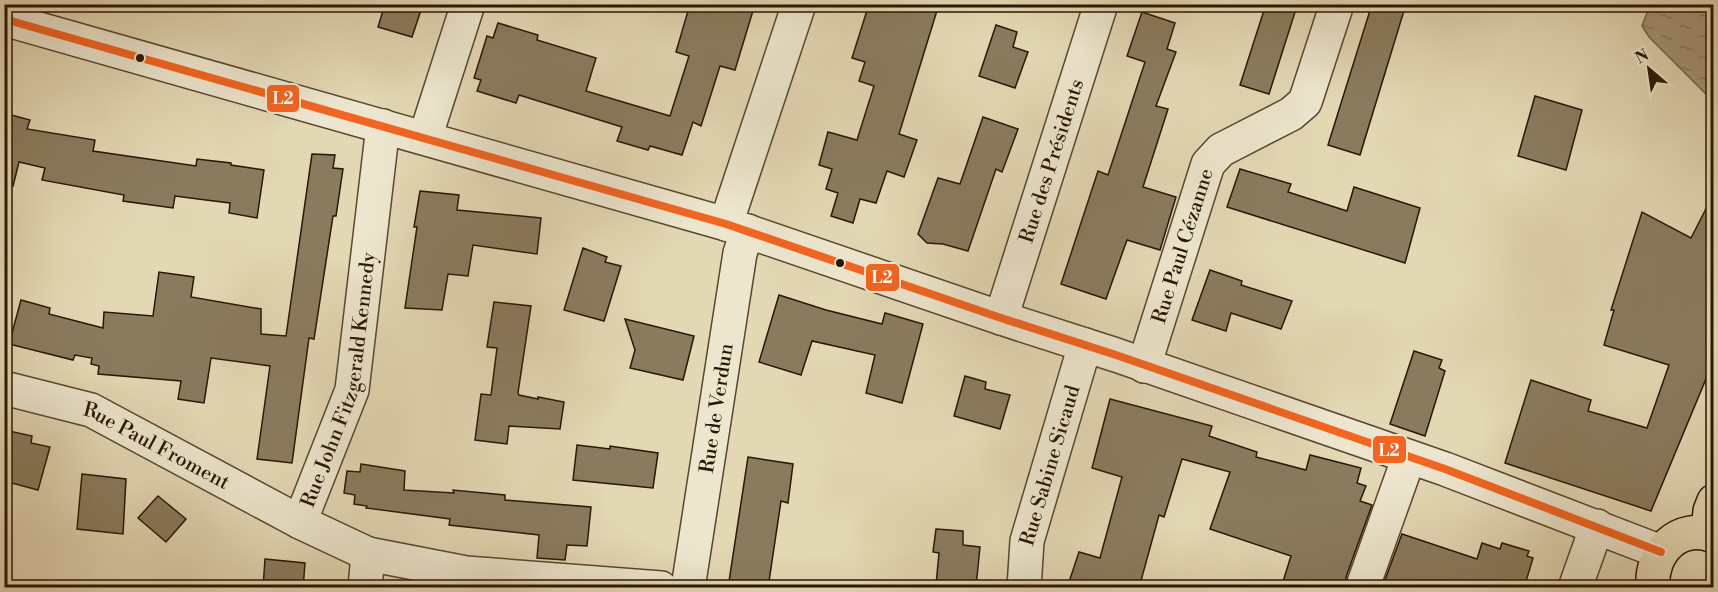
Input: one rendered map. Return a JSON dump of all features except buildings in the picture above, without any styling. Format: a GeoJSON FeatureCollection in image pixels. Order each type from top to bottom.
{"type":"FeatureCollection","features":[{"type":"Feature","properties":{"kind":"main road"},"geometry":{"type":"LineString","coordinates":[[1653,588],[1653,569],[1661,552],[1670,542],[1695,533],[1711,535],[1710,511],[1713,501]]}},
{"type":"Feature","properties":{"kind":"street"},"geometry":{"type":"LineString","coordinates":[[425,138],[468,4]]}},
{"type":"Feature","properties":{"kind":"street","name":"Rue de Verdun"},"geometry":{"type":"LineString","coordinates":[[687,588],[740,253],[737,227],[799,4]]}},
{"type":"Feature","properties":{"kind":"street","name":"Rue des Présidents"},"geometry":{"type":"LineString","coordinates":[[1000,318],[1101,4]]}},
{"type":"Feature","properties":{"kind":"street","name":"Rue Paul Cézanne"},"geometry":{"type":"LineString","coordinates":[[1144,366],[1208,164],[1221,150],[1292,114],[1305,102],[1337,4]]}},
{"type":"Feature","properties":{"kind":"street"},"geometry":{"type":"LineString","coordinates":[[4,19],[737,227],[1408,457],[1597,526],[1661,552]]}},
{"type":"Feature","properties":{"kind":"street","name":"Rue John Fitzgerald Kennedy"},"geometry":{"type":"LineString","coordinates":[[368,554],[300,522],[352,390],[383,126]]}},
{"type":"Feature","properties":{"kind":"street","name":"Rue Sabine Sicaud"},"geometry":{"type":"LineString","coordinates":[[1024,588],[1027,541],[1085,345]]}},
{"type":"Feature","properties":{"kind":"street","name":"Rue Paul Froment"},"geometry":{"type":"LineString","coordinates":[[4,388],[91,411],[300,522]]}},
{"type":"Feature","properties":{"kind":"street"},"geometry":{"type":"LineString","coordinates":[[1364,583],[1408,457]]}},
{"type":"Feature","properties":{"kind":"street"},"geometry":{"type":"LineString","coordinates":[[1575,588],[1597,526]]}},
{"type":"Feature","properties":{"kind":"street"},"geometry":{"type":"LineString","coordinates":[[365,588],[368,554],[466,573],[661,588]]}},
{"type":"Feature","properties":{"kind":"water"},"geometry":{"type":"Polygon","coordinates":[[[1650,5],[1713,5],[1713,101],[1649,37],[1642,26],[1650,5]]]}},
{"type":"Feature","properties":{"kind":"transit line","name":"L2"},"geometry":{"type":"LineString","coordinates":[[4,19],[726,224],[1445,469],[1661,552]]}}]}
